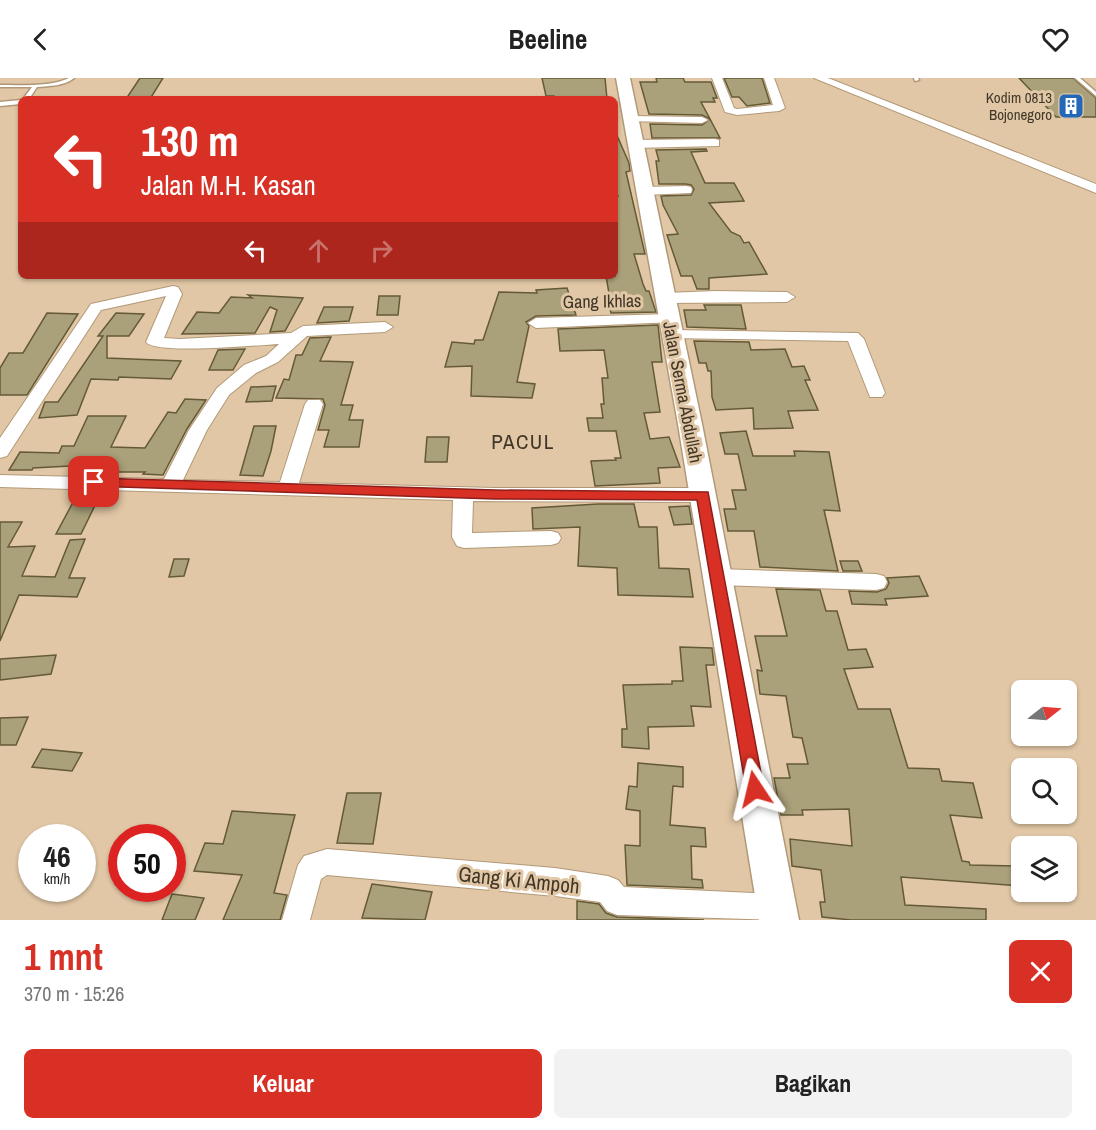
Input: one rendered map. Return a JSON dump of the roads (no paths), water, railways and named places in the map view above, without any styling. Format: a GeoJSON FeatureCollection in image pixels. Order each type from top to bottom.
{"type":"FeatureCollection","features":[{"type":"Feature","properties":{"kind":"main road","name":"Jalan Serma Abdullah"},"geometry":{"type":"LineString","coordinates":[[623,78],[703,495],[778,914]]}},
{"type":"Feature","properties":{"kind":"street"},"geometry":{"type":"LineString","coordinates":[[717,79],[729,110],[737,112],[779,108],[769,78]]}},
{"type":"Feature","properties":{"kind":"street"},"geometry":{"type":"LineString","coordinates":[[819,78],[1096,189]]}},
{"type":"Feature","properties":{"kind":"street"},"geometry":{"type":"LineString","coordinates":[[632,132],[702,120]]}},
{"type":"Feature","properties":{"kind":"street"},"geometry":{"type":"LineString","coordinates":[[632,132],[715,143]]}},
{"type":"Feature","properties":{"kind":"street"},"geometry":{"type":"LineString","coordinates":[[643,191],[686,189]]}},
{"type":"Feature","properties":{"kind":"street"},"geometry":{"type":"LineString","coordinates":[[0,452],[96,307],[173,290],[174,294],[154,342],[180,344],[295,338]]}},
{"type":"Feature","properties":{"kind":"street"},"geometry":{"type":"LineString","coordinates":[[669,318],[716,296],[787,297]]}},
{"type":"Feature","properties":{"kind":"street"},"geometry":{"type":"LineString","coordinates":[[669,318],[852,336],[856,339],[876,393]]}},
{"type":"Feature","properties":{"kind":"street","name":"Gang Ikhlas"},"geometry":{"type":"LineString","coordinates":[[536,322],[669,318]]}},
{"type":"Feature","properties":{"kind":"street"},"geometry":{"type":"LineString","coordinates":[[171,485],[198,430],[223,392],[235,380],[272,358],[306,330],[385,327]]}},
{"type":"Feature","properties":{"kind":"street"},"geometry":{"type":"LineString","coordinates":[[288,489],[314,404]]}},
{"type":"Feature","properties":{"kind":"street"},"geometry":{"type":"LineString","coordinates":[[0,481],[463,494],[703,495]]}},
{"type":"Feature","properties":{"kind":"street"},"geometry":{"type":"LineString","coordinates":[[463,494],[462,537],[464,542],[551,538]]}},
{"type":"Feature","properties":{"kind":"street"},"geometry":{"type":"LineString","coordinates":[[718,577],[876,582]]}},
{"type":"Feature","properties":{"kind":"street","name":"Gang Ki Ampoh"},"geometry":{"type":"LineString","coordinates":[[296,920],[308,874],[314,865],[327,862],[555,882],[608,890],[617,902],[778,914]]}},
{"type":"Feature","properties":{"kind":"lane"},"geometry":{"type":"LineString","coordinates":[[0,86],[65,83],[72,78]]}},
{"type":"Feature","properties":{"kind":"lane"},"geometry":{"type":"LineString","coordinates":[[1077,78],[1096,95]]}},
{"type":"Feature","properties":{"kind":"lane"},"geometry":{"type":"LineString","coordinates":[[28,96],[36,85]]}},
{"type":"Feature","properties":{"kind":"lane"},"geometry":{"type":"LineString","coordinates":[[0,104],[18,102]]}},
{"type":"Feature","properties":{"kind":"place","name":"Kodim 0813 Bojonegoro"},"geometry":{"type":"Point","coordinates":[1071,106]}},
{"type":"Feature","properties":{"kind":"district","name":"PACUL"},"geometry":{"type":"Point","coordinates":[523,441]}}]}
